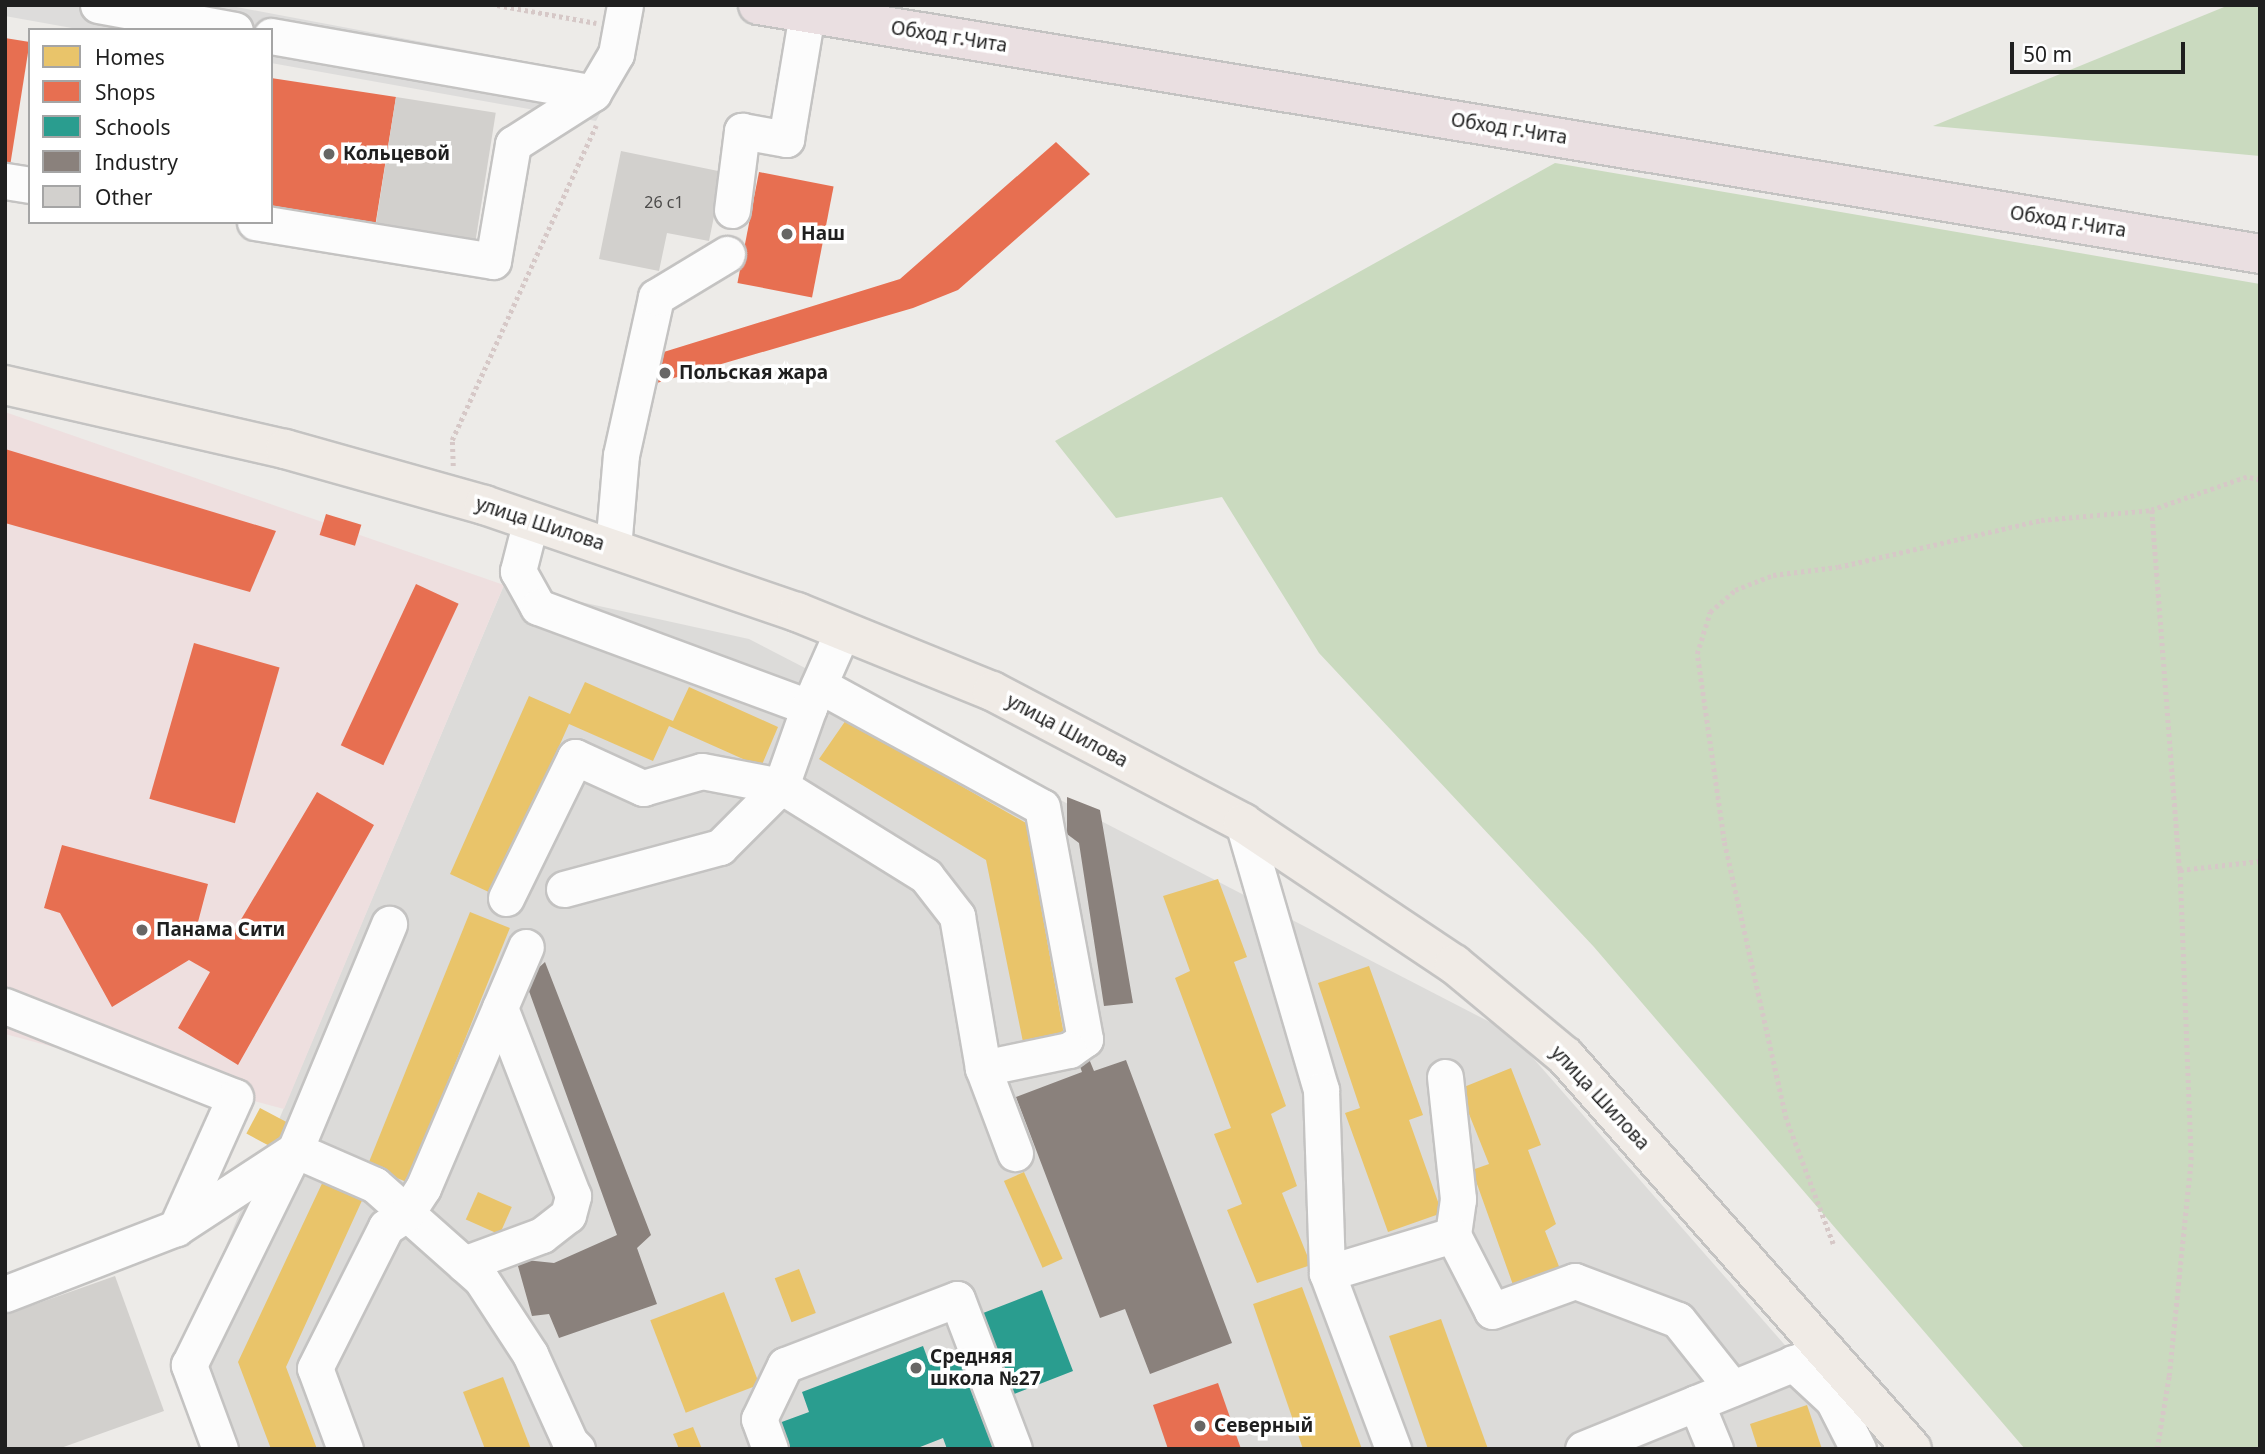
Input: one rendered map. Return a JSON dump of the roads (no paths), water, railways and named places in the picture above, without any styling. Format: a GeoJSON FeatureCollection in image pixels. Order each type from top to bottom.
{"type":"FeatureCollection","features":[{"type":"Feature","properties":{"kind":"highway","name":"Обход г.Чита"},"geometry":{"type":"LineString","coordinates":[[758,5],[2260,254]]}},
{"type":"Feature","properties":{"kind":"main road","name":"улица Шилова"},"geometry":{"type":"LineString","coordinates":[[5,385],[285,449],[531,520],[613,548],[844,631],[992,691],[1243,823],[1454,964],[1565,1056],[1810,1357],[1912,1449]]}},
{"type":"Feature","properties":{"kind":"street"},"geometry":{"type":"LineString","coordinates":[[97,5],[165,11],[227,28]]}},
{"type":"Feature","properties":{"kind":"street"},"geometry":{"type":"LineString","coordinates":[[732,210],[742,131],[786,139],[807,13]]}},
{"type":"Feature","properties":{"kind":"street"},"geometry":{"type":"LineString","coordinates":[[267,224],[493,261],[513,144],[597,102],[616,54],[623,16]]}},
{"type":"Feature","properties":{"kind":"street"},"geometry":{"type":"LineString","coordinates":[[273,36],[597,102]]}},
{"type":"Feature","properties":{"kind":"street"},"geometry":{"type":"LineString","coordinates":[[5,181],[28,186]]}},
{"type":"Feature","properties":{"kind":"street"},"geometry":{"type":"LineString","coordinates":[[613,548],[621,455],[656,297],[727,254]]}},
{"type":"Feature","properties":{"kind":"street"},"geometry":{"type":"LineString","coordinates":[[531,520],[518,571],[538,607],[814,696],[1042,807],[1085,1040],[1069,1050],[984,1068]]}},
{"type":"Feature","properties":{"kind":"street"},"geometry":{"type":"LineString","coordinates":[[564,888],[720,847],[781,786],[814,696],[844,631]]}},
{"type":"Feature","properties":{"kind":"street"},"geometry":{"type":"LineString","coordinates":[[506,898],[575,757],[643,788],[702,771],[781,786],[926,876],[957,916],[984,1068],[1015,1153]]}},
{"type":"Feature","properties":{"kind":"street"},"geometry":{"type":"LineString","coordinates":[[1243,823],[1321,1090],[1327,1273],[1393,1449]]}},
{"type":"Feature","properties":{"kind":"street"},"geometry":{"type":"LineString","coordinates":[[220,1449],[189,1365],[295,1150],[389,924]]}},
{"type":"Feature","properties":{"kind":"street"},"geometry":{"type":"LineString","coordinates":[[345,1449],[315,1368],[386,1227],[406,1214],[423,1188],[526,947]]}},
{"type":"Feature","properties":{"kind":"street"},"geometry":{"type":"LineString","coordinates":[[5,1006],[236,1097],[176,1228]]}},
{"type":"Feature","properties":{"kind":"street"},"geometry":{"type":"LineString","coordinates":[[464,1264],[542,1235],[568,1215],[573,1196],[500,1008]]}},
{"type":"Feature","properties":{"kind":"street"},"geometry":{"type":"LineString","coordinates":[[1445,1077],[1458,1199],[1453,1235],[1492,1311],[1575,1281],[1678,1320],[1732,1388]]}},
{"type":"Feature","properties":{"kind":"street"},"geometry":{"type":"LineString","coordinates":[[295,1150],[375,1185],[481,1279],[530,1354],[570,1442],[577,1449]]}},
{"type":"Feature","properties":{"kind":"street"},"geometry":{"type":"LineString","coordinates":[[5,1294],[176,1228],[295,1150]]}},
{"type":"Feature","properties":{"kind":"street"},"geometry":{"type":"LineString","coordinates":[[1327,1273],[1453,1235]]}},
{"type":"Feature","properties":{"kind":"street"},"geometry":{"type":"LineString","coordinates":[[770,1449],[759,1419],[785,1365],[957,1299],[1014,1449]]}},
{"type":"Feature","properties":{"kind":"street"},"geometry":{"type":"LineString","coordinates":[[1583,1449],[1810,1357],[1858,1449]]}},
{"type":"Feature","properties":{"kind":"street"},"geometry":{"type":"LineString","coordinates":[[1696,1403],[1714,1449]]}},
{"type":"Feature","properties":{"kind":"place","name":"Кольцевой"},"geometry":{"type":"Point","coordinates":[329,154]}},
{"type":"Feature","properties":{"kind":"place","name":"Наш"},"geometry":{"type":"Point","coordinates":[787,234]}},
{"type":"Feature","properties":{"kind":"place","name":"Польская жара"},"geometry":{"type":"Point","coordinates":[665,373]}},
{"type":"Feature","properties":{"kind":"place","name":"Панама Сити"},"geometry":{"type":"Point","coordinates":[142,930]}},
{"type":"Feature","properties":{"kind":"place","name":"Средняя школа №27"},"geometry":{"type":"Point","coordinates":[916,1368]}},
{"type":"Feature","properties":{"kind":"place","name":"Северный"},"geometry":{"type":"Point","coordinates":[1200,1426]}}]}
